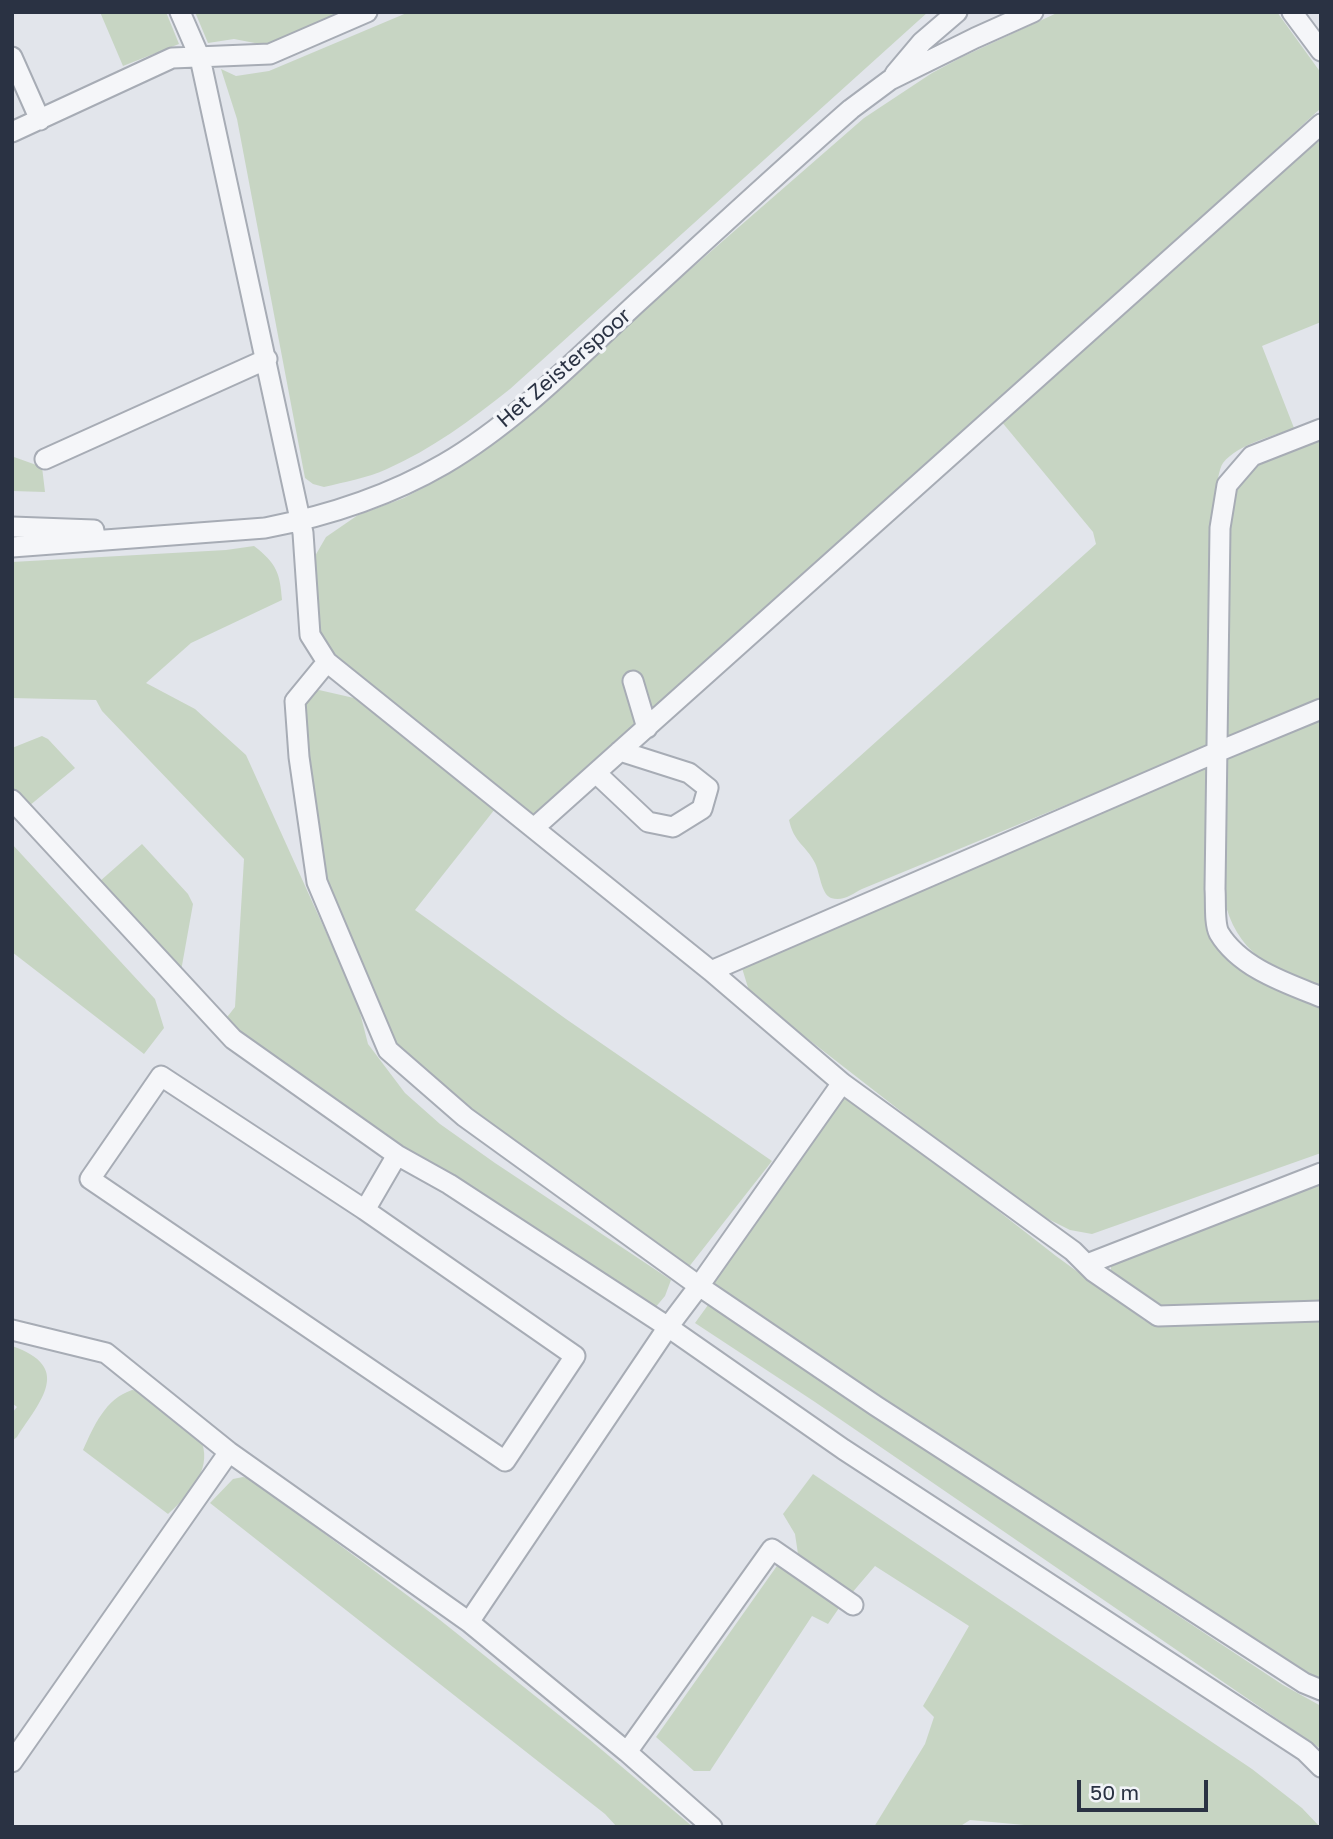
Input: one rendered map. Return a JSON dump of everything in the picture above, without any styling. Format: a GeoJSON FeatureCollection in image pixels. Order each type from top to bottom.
{"type":"FeatureCollection","features":[{"type":"Feature","properties":{"kind":"street"},"geometry":{"type":"LineString","coordinates":[[180,12],[200,58],[267,359],[303,533],[310,635],[327,662],[711,971],[842,1083],[1158,1316],[1321,1311]]}},
{"type":"Feature","properties":{"kind":"street"},"geometry":{"type":"LineString","coordinates":[[12,132],[172,58],[270,54],[367,12]]}},
{"type":"Feature","properties":{"kind":"street","name":"Het Zeisterspoor"},"geometry":{"type":"LineString","coordinates":[[12,527],[175,534],[230,533],[300,522],[345,508],[394,489],[443,464],[536,396],[824,133],[890,80],[922,42],[957,12]]}},
{"type":"Feature","properties":{"kind":"street","name":"Het Zeisterspoor"},"geometry":{"type":"LineString","coordinates":[[890,80],[1033,12]]}},
{"type":"Feature","properties":{"kind":"street"},"geometry":{"type":"LineString","coordinates":[[1292,12],[1321,51]]}},
{"type":"Feature","properties":{"kind":"street"},"geometry":{"type":"LineString","coordinates":[[12,57],[40,120]]}},
{"type":"Feature","properties":{"kind":"street"},"geometry":{"type":"LineString","coordinates":[[534,828],[1321,124]]}},
{"type":"Feature","properties":{"kind":"street"},"geometry":{"type":"LineString","coordinates":[[45,459],[267,359]]}},
{"type":"Feature","properties":{"kind":"street"},"geometry":{"type":"LineString","coordinates":[[1321,429],[1252,456],[1227,485],[1220,528],[1215,889],[1218,931],[1237,953],[1274,979],[1321,997]]}},
{"type":"Feature","properties":{"kind":"street","name":"Het Zeisterspoor"},"geometry":{"type":"LineString","coordinates":[[12,547],[175,534]]}},
{"type":"Feature","properties":{"kind":"street"},"geometry":{"type":"LineString","coordinates":[[327,662],[295,701],[299,757],[317,882],[388,1050],[465,1117],[699,1286],[899,1421],[1304,1684],[1321,1690]]}},
{"type":"Feature","properties":{"kind":"street"},"geometry":{"type":"LineString","coordinates":[[633,681],[646,728]]}},
{"type":"Feature","properties":{"kind":"street"},"geometry":{"type":"LineString","coordinates":[[711,971],[1321,709]]}},
{"type":"Feature","properties":{"kind":"street"},"geometry":{"type":"LineString","coordinates":[[596,773],[648,822],[673,827],[702,809],[708,788],[689,774],[620,751]]}},
{"type":"Feature","properties":{"kind":"street"},"geometry":{"type":"LineString","coordinates":[[12,800],[233,1039],[397,1155],[449,1184],[668,1327],[843,1449],[1305,1752],[1321,1767]]}},
{"type":"Feature","properties":{"kind":"street"},"geometry":{"type":"LineString","coordinates":[[161,1076],[365,1210],[575,1356],[505,1461],[90,1179],[161,1076]]}},
{"type":"Feature","properties":{"kind":"street"},"geometry":{"type":"LineString","coordinates":[[469,1622],[668,1327],[842,1083]]}},
{"type":"Feature","properties":{"kind":"street"},"geometry":{"type":"LineString","coordinates":[[365,1210],[397,1155]]}},
{"type":"Feature","properties":{"kind":"street"},"geometry":{"type":"LineString","coordinates":[[1087,1265],[1321,1173]]}},
{"type":"Feature","properties":{"kind":"street"},"geometry":{"type":"LineString","coordinates":[[12,1330],[106,1353],[229,1452],[469,1622],[627,1752],[708,1824]]}},
{"type":"Feature","properties":{"kind":"street"},"geometry":{"type":"LineString","coordinates":[[12,1762],[229,1452]]}},
{"type":"Feature","properties":{"kind":"street"},"geometry":{"type":"LineString","coordinates":[[627,1752],[772,1549],[853,1605]]}},
{"type":"Feature","properties":{"kind":"green space"},"geometry":{"type":"Polygon","coordinates":[[[100,12],[166,12],[179,44],[123,66],[100,12]]]}},
{"type":"Feature","properties":{"kind":"green space"},"geometry":{"type":"Polygon","coordinates":[[[195,12],[349,12],[265,45],[234,39],[208,43],[195,12]]]}},
{"type":"Feature","properties":{"kind":"green space"},"geometry":{"type":"Polygon","coordinates":[[[409,12],[928,12],[495,401],[451,433],[404,461],[372,475],[324,487],[305,478],[237,119],[221,69],[236,76],[269,71],[409,12]]]}},
{"type":"Feature","properties":{"kind":"green space"},"geometry":{"type":"Polygon","coordinates":[[[1059,12],[1277,12],[1321,73],[1321,108],[1135,279],[532,819],[334,660],[321,644],[310,576],[315,556],[326,537],[358,515],[404,498],[443,477],[483,450],[864,118],[932,73],[1059,12]]]}},
{"type":"Feature","properties":{"kind":"green space"},"geometry":{"type":"Polygon","coordinates":[[[1321,139],[1321,322],[1262,346],[1294,428],[1256,442],[1229,456],[1223,463],[1218,480],[1212,551],[1209,746],[847,897],[831,898],[825,892],[812,857],[797,839],[789,820],[1096,544],[1093,532],[1001,421],[1145,291],[1321,139]]]}},
{"type":"Feature","properties":{"kind":"green space"},"geometry":{"type":"Polygon","coordinates":[[[1321,434],[1321,699],[1225,739],[1229,539],[1235,473],[1321,434]]]}},
{"type":"Feature","properties":{"kind":"green space"},"geometry":{"type":"Polygon","coordinates":[[[12,453],[14,457],[42,467],[45,492],[12,491],[12,453]]]}},
{"type":"Feature","properties":{"kind":"green space"},"geometry":{"type":"Polygon","coordinates":[[[254,546],[276,569],[282,600],[191,643],[146,683],[195,709],[246,755],[357,1001],[368,1044],[405,1093],[440,1124],[495,1163],[671,1280],[665,1296],[649,1315],[260,1058],[224,1021],[235,1007],[244,859],[102,711],[96,700],[12,698],[12,562],[226,550],[254,546]]]}},
{"type":"Feature","properties":{"kind":"green space"},"geometry":{"type":"Polygon","coordinates":[[[319,690],[354,698],[495,809],[415,910],[566,1019],[772,1161],[688,1268],[414,1070],[387,1033],[327,884],[314,831],[305,700],[319,690]]]}},
{"type":"Feature","properties":{"kind":"green space"},"geometry":{"type":"Polygon","coordinates":[[[1321,716],[1321,990],[1272,967],[1247,946],[1229,916],[1224,898],[1225,756],[1321,716]]]}},
{"type":"Feature","properties":{"kind":"green space"},"geometry":{"type":"Polygon","coordinates":[[[42,736],[75,768],[29,806],[12,787],[12,748],[42,736]]]}},
{"type":"Feature","properties":{"kind":"green space"},"geometry":{"type":"Polygon","coordinates":[[[1209,763],[1209,900],[1252,973],[1282,992],[1321,1007],[1321,1153],[1092,1234],[1070,1230],[1024,1207],[750,994],[742,968],[754,954],[1209,763]]]}},
{"type":"Feature","properties":{"kind":"green space"},"geometry":{"type":"Polygon","coordinates":[[[12,844],[155,999],[164,1028],[144,1054],[12,952],[12,844]]]}},
{"type":"Feature","properties":{"kind":"green space"},"geometry":{"type":"Polygon","coordinates":[[[142,844],[188,894],[193,904],[181,971],[99,882],[142,844]]]}},
{"type":"Feature","properties":{"kind":"green space"},"geometry":{"type":"Polygon","coordinates":[[[847,1093],[1056,1256],[1145,1321],[1165,1325],[1321,1320],[1321,1682],[1291,1669],[711,1283],[847,1093]]]}},
{"type":"Feature","properties":{"kind":"green space"},"geometry":{"type":"Polygon","coordinates":[[[1321,1172],[1321,1304],[1166,1310],[1111,1278],[1111,1249],[1321,1172]]]}},
{"type":"Feature","properties":{"kind":"green space"},"geometry":{"type":"Polygon","coordinates":[[[708,1305],[1283,1685],[1321,1706],[1321,1749],[815,1402],[695,1323],[708,1305]]]}},
{"type":"Feature","properties":{"kind":"green space"},"geometry":{"type":"Polygon","coordinates":[[[12,1346],[31,1354],[42,1364],[47,1374],[42,1397],[12,1441],[12,1413],[17,1407],[12,1403],[12,1346]]]}},
{"type":"Feature","properties":{"kind":"green space"},"geometry":{"type":"Polygon","coordinates":[[[132,1390],[140,1391],[202,1443],[204,1464],[201,1473],[183,1500],[168,1514],[83,1450],[96,1423],[108,1407],[114,1400],[132,1390]]]}},
{"type":"Feature","properties":{"kind":"green space"},"geometry":{"type":"Polygon","coordinates":[[[813,1474],[1252,1769],[1302,1808],[1320,1827],[1046,1827],[970,1820],[959,1827],[874,1827],[925,1744],[934,1717],[923,1706],[969,1626],[875,1566],[851,1594],[798,1554],[795,1534],[783,1514],[813,1474]]]}},
{"type":"Feature","properties":{"kind":"green space"},"geometry":{"type":"Polygon","coordinates":[[[233,1479],[251,1479],[435,1616],[589,1739],[693,1827],[617,1827],[605,1814],[210,1503],[233,1479]]]}},
{"type":"Feature","properties":{"kind":"green space"},"geometry":{"type":"Polygon","coordinates":[[[779,1563],[839,1608],[828,1624],[812,1616],[710,1771],[694,1771],[656,1737],[779,1563]]]}}]}
